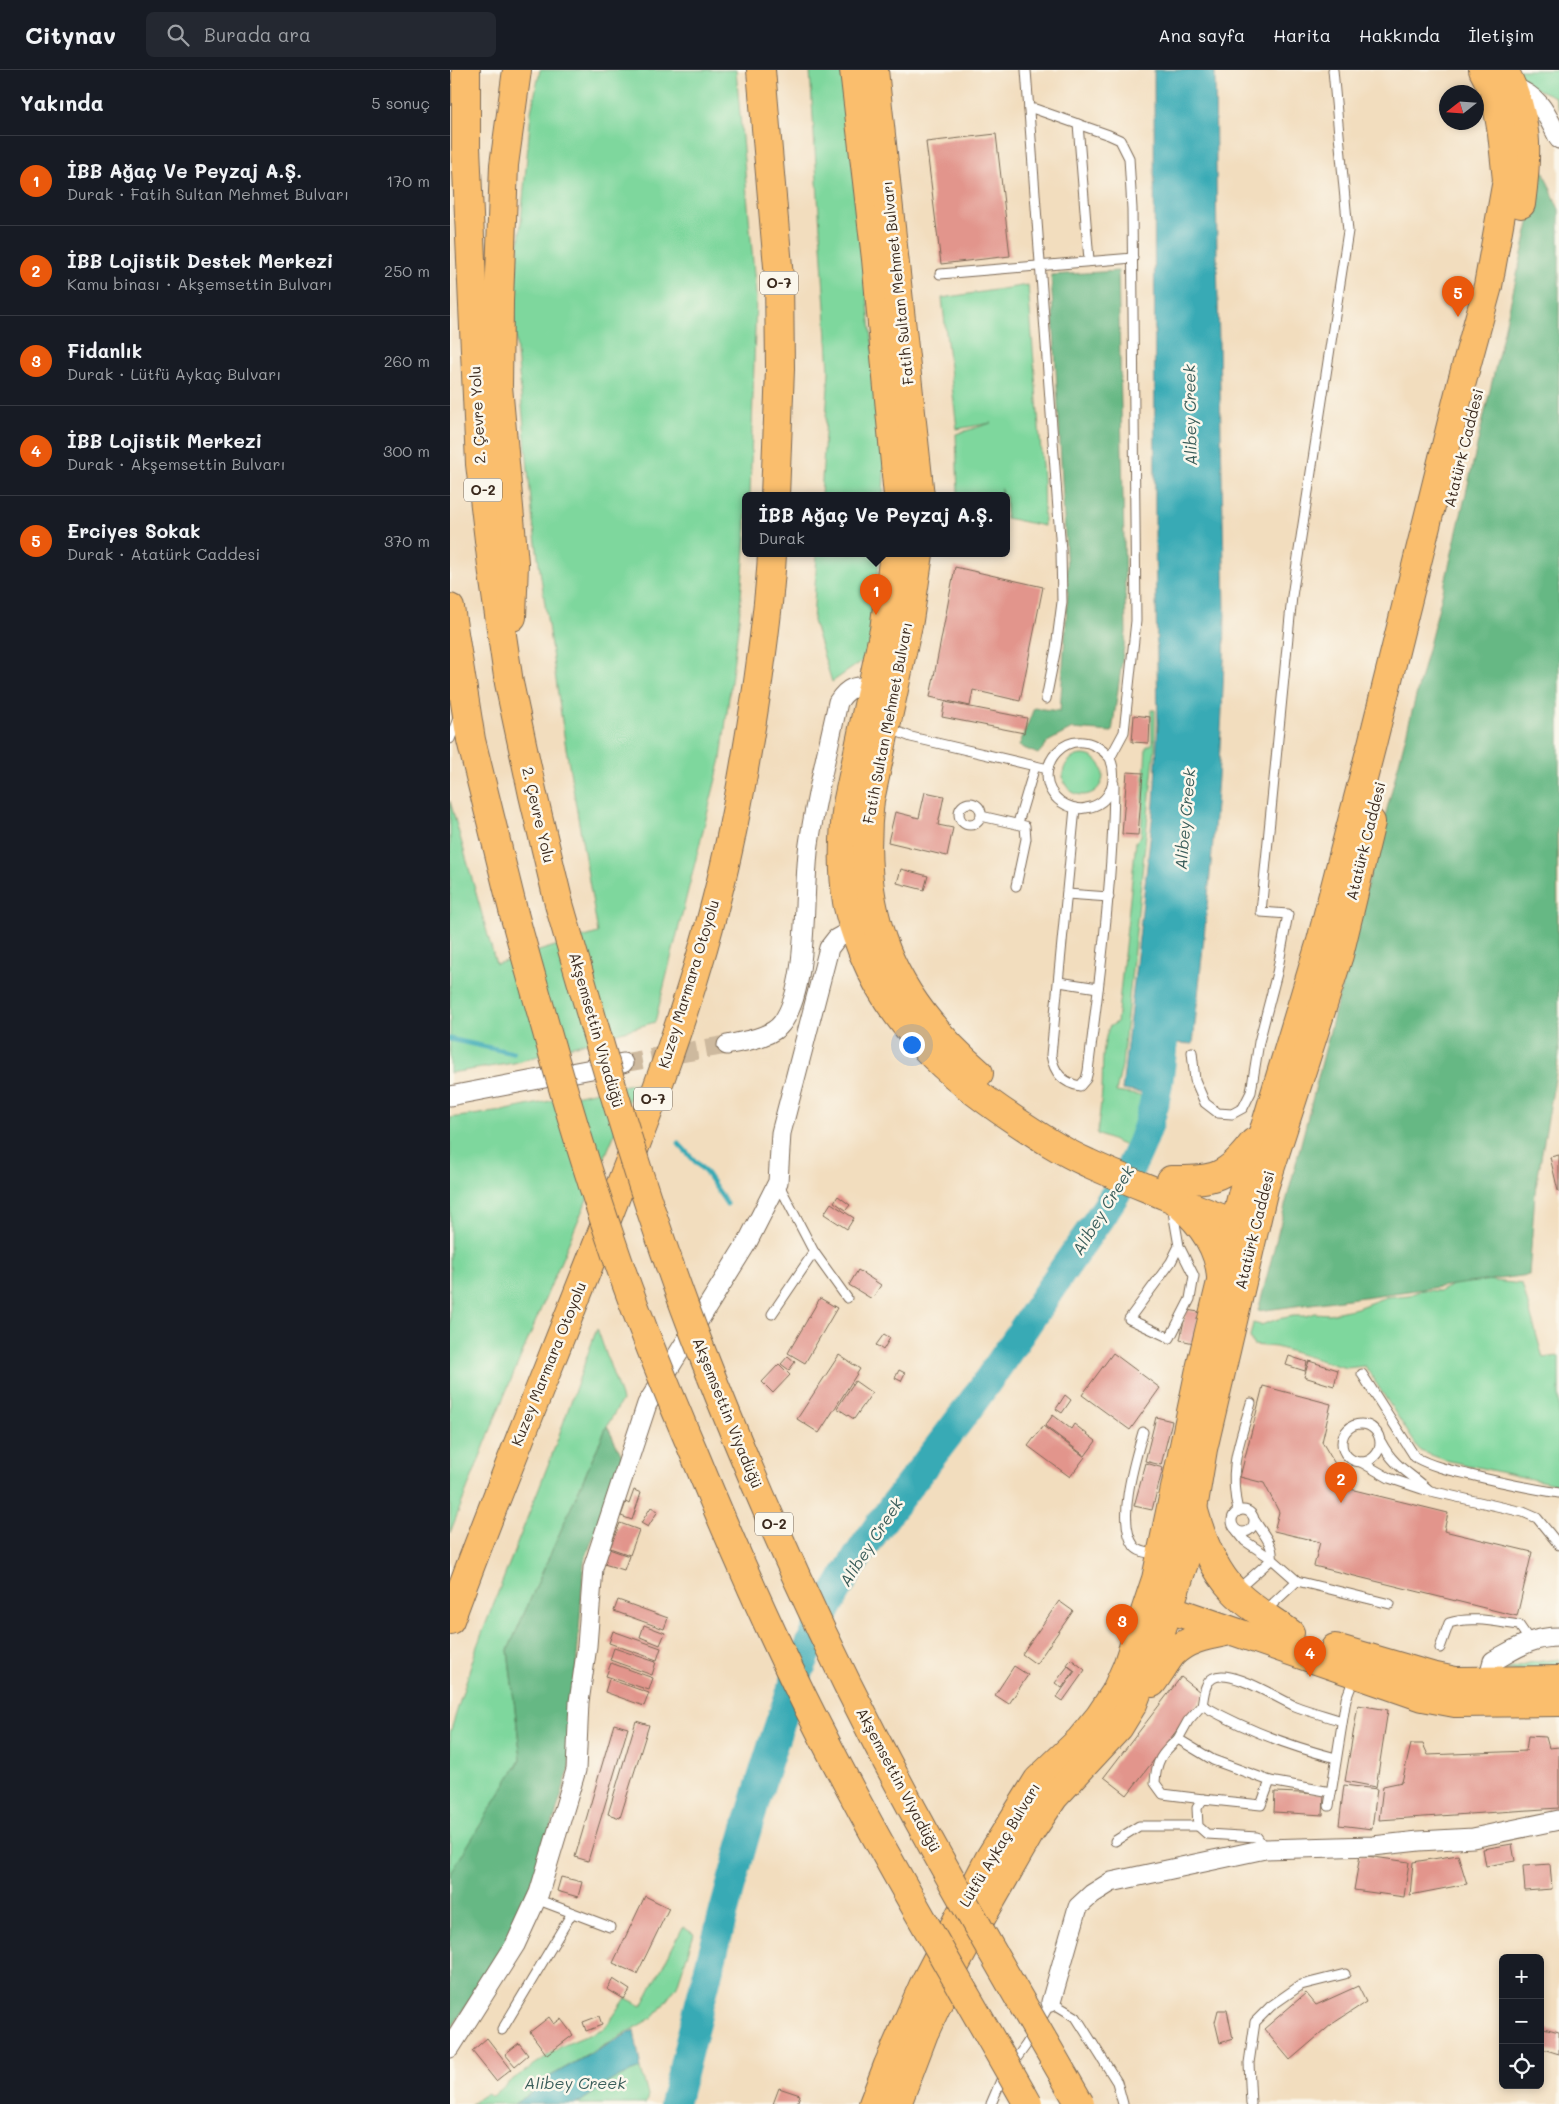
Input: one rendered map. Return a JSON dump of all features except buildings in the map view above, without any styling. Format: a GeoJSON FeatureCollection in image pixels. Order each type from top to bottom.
{"type":"FeatureCollection","features":[{"type":"Feature","properties":{"kind":"main road","name":"2. Çevre Yolu"},"geometry":{"type":"LineString","coordinates":[[466,70],[466,147],[480,464],[493,574],[509,683],[530,786],[559,904]]}},
{"type":"Feature","properties":{"kind":"main road"},"geometry":{"type":"LineString","coordinates":[[509,683],[514,564],[498,386],[500,224],[504,165],[517,70]]}},
{"type":"Feature","properties":{"kind":"main road","name":"O-7"},"geometry":{"type":"LineString","coordinates":[[761,70],[779,278],[780,369],[775,492]]}},
{"type":"Feature","properties":{"kind":"main road","name":"Fatih Sultan Mehmet Bulvarı"},"geometry":{"type":"LineString","coordinates":[[854,70],[876,259],[898,492]]}},
{"type":"Feature","properties":{"kind":"main road","name":"Fatih Sultan Mehmet Bulvarı"},"geometry":{"type":"LineString","coordinates":[[874,70],[920,492]]}},
{"type":"Feature","properties":{"kind":"main road","name":"Atatürk Caddesi"},"geometry":{"type":"LineString","coordinates":[[1161,1599],[1184,1563],[1192,1504],[1220,1368],[1231,1279],[1244,1215],[1248,1171],[1265,1127],[1323,931],[1488,286],[1507,180],[1499,80]]}},
{"type":"Feature","properties":{"kind":"main road","name":"Atatürk Caddesi"},"geometry":{"type":"LineString","coordinates":[[1244,1215],[1339,955],[1514,246],[1523,187],[1525,129],[1499,80]]}},
{"type":"Feature","properties":{"kind":"main road","name":"Kuzey Marmara Otoyolu"},"geometry":{"type":"LineString","coordinates":[[450,1620],[483,1530],[642,1132],[686,1004],[721,883],[736,814],[751,728],[770,594],[772,557]]}},
{"type":"Feature","properties":{"kind":"main road","name":"Fatih Sultan Mehmet Bulvarı"},"geometry":{"type":"LineString","coordinates":[[883,690],[894,557]]}},
{"type":"Feature","properties":{"kind":"main road","name":"Fatih Sultan Mehmet Bulvarı"},"geometry":{"type":"LineString","coordinates":[[918,557],[909,620],[883,690],[875,725],[846,804],[843,865],[846,894],[854,929],[872,974],[903,1023],[936,1061],[992,1105],[1035,1134],[1244,1215]]}},
{"type":"Feature","properties":{"kind":"main road"},"geometry":{"type":"LineString","coordinates":[[450,608],[465,700],[491,826],[514,914],[581,1147],[635,1309],[747,1578],[820,1732],[886,1856],[1028,2104]]}},
{"type":"Feature","properties":{"kind":"main road"},"geometry":{"type":"LineString","coordinates":[[450,669],[465,700]]}},
{"type":"Feature","properties":{"kind":"main road","name":"Fatih Sultan Mehmet Bulvarı"},"geometry":{"type":"LineString","coordinates":[[875,725],[866,829],[867,862],[870,897],[878,928],[892,966],[910,998],[935,1032],[958,1055],[1018,1102],[1054,1126],[1088,1154]]}},
{"type":"Feature","properties":{"kind":"main road","name":"Akşemsettin Viyadüğü"},"geometry":{"type":"LineString","coordinates":[[559,904],[609,1076],[673,1273],[700,1348],[787,1555],[874,1736],[940,1860],[1080,2104]]}},
{"type":"Feature","properties":{"kind":"main road"},"geometry":{"type":"LineString","coordinates":[[1166,1184],[1202,1180],[1224,1174],[1241,1160],[1265,1127]]}},
{"type":"Feature","properties":{"kind":"main road"},"geometry":{"type":"LineString","coordinates":[[1166,1184],[1209,1239],[1220,1264],[1231,1279]]}},
{"type":"Feature","properties":{"kind":"main road","name":"Atatürk Caddesi"},"geometry":{"type":"LineString","coordinates":[[1161,1599],[1162,1555],[1200,1369],[1231,1279]]}},
{"type":"Feature","properties":{"kind":"main road"},"geometry":{"type":"LineString","coordinates":[[1192,1504],[1210,1557],[1235,1592],[1290,1633]]}},
{"type":"Feature","properties":{"kind":"main road"},"geometry":{"type":"LineString","coordinates":[[1161,1599],[1232,1631],[1423,1697],[1455,1703],[1487,1693],[1559,1680]]}},
{"type":"Feature","properties":{"kind":"main road"},"geometry":{"type":"LineString","coordinates":[[1161,1599],[1290,1633],[1431,1676],[1455,1681],[1487,1693],[1559,1702]]}},
{"type":"Feature","properties":{"kind":"main road","name":"Lütfü Aykaç Bulvarı"},"geometry":{"type":"LineString","coordinates":[[897,2104],[924,2033],[957,1962],[1031,1831],[1064,1785],[1098,1751],[1119,1726],[1133,1704],[1161,1599]]}},
{"type":"Feature","properties":{"kind":"main road","name":"Lütfü Aykaç Bulvarı"},"geometry":{"type":"LineString","coordinates":[[874,2104],[911,2011],[966,1900],[989,1859],[1038,1780],[1080,1740],[1100,1717],[1115,1693],[1161,1599]]}},
{"type":"Feature","properties":{"kind":"main road"},"geometry":{"type":"LineString","coordinates":[[1133,1704],[1154,1681],[1172,1654],[1182,1645],[1203,1636],[1232,1631]]}},
{"type":"Feature","properties":{"kind":"street"},"geometry":{"type":"LineString","coordinates":[[1499,80],[1530,95],[1541,104],[1559,139]]}},
{"type":"Feature","properties":{"kind":"street"},"geometry":{"type":"LineString","coordinates":[[727,1045],[758,1037],[774,1030],[781,1025],[791,1009],[800,974],[809,845],[838,702],[843,695],[855,686],[883,690]]}},
{"type":"Feature","properties":{"kind":"street"},"geometry":{"type":"LineString","coordinates":[[450,2048],[515,1945],[536,1899],[576,1770],[579,1702],[587,1646],[593,1568],[647,1404],[748,1241],[778,1182],[781,1133],[828,948],[836,939],[854,929]]}},
{"type":"Feature","properties":{"kind":"street"},"geometry":{"type":"LineString","coordinates":[[781,1025],[790,1033],[806,1036]]}},
{"type":"Feature","properties":{"kind":"street"},"geometry":{"type":"LineString","coordinates":[[450,1096],[623,1063]]}},
{"type":"Feature","properties":{"kind":"street"},"geometry":{"type":"LineString","coordinates":[[1487,1693],[1493,1661],[1530,1641],[1542,1637],[1559,1637]]}},
{"type":"Feature","properties":{"kind":"street"},"geometry":{"type":"LineString","coordinates":[[1051,2002],[1078,1907],[1092,1894],[1111,1882],[1265,1849],[1373,1846],[1473,1838],[1559,1820]]}},
{"type":"Feature","properties":{"kind":"lane"},"geometry":{"type":"LineString","coordinates":[[1026,70],[1061,551],[1062,602],[1056,648],[1046,699]]}},
{"type":"Feature","properties":{"kind":"lane"},"geometry":{"type":"LineString","coordinates":[[1192,1052],[1195,1080],[1205,1104],[1218,1113],[1232,1114],[1243,1108],[1250,1092],[1259,1042],[1277,973],[1288,914],[1261,912],[1292,596],[1348,231],[1333,70]]}},
{"type":"Feature","properties":{"kind":"lane"},"geometry":{"type":"LineString","coordinates":[[1029,109],[1078,124],[1120,140],[1129,158],[1133,258],[1136,621],[1124,732],[1110,758]]}},
{"type":"Feature","properties":{"kind":"lane"},"geometry":{"type":"LineString","coordinates":[[1078,124],[1089,260]]}},
{"type":"Feature","properties":{"kind":"lane"},"geometry":{"type":"LineString","coordinates":[[940,274],[1040,264],[1133,258]]}},
{"type":"Feature","properties":{"kind":"lane"},"geometry":{"type":"LineString","coordinates":[[450,739],[465,700]]}},
{"type":"Feature","properties":{"kind":"lane"},"geometry":{"type":"LineString","coordinates":[[875,725],[911,737],[1048,769]]}},
{"type":"Feature","properties":{"kind":"lane"},"geometry":{"type":"LineString","coordinates":[[1075,808],[1051,1055],[1053,1066],[1058,1075],[1073,1085],[1080,1086],[1086,1079],[1088,1071],[1109,897],[1113,844],[1114,780],[1114,768],[1110,758],[1102,749],[1092,743],[1080,741],[1059,749],[1052,758],[1048,769],[1048,780],[1054,794],[1065,805],[1075,808],[1086,809],[1096,805],[1111,790],[1114,780]]}},
{"type":"Feature","properties":{"kind":"lane"},"geometry":{"type":"LineString","coordinates":[[1018,823],[1035,766]]}},
{"type":"Feature","properties":{"kind":"lane"},"geometry":{"type":"LineString","coordinates":[[981,816],[1025,826],[1026,839],[1016,886]]}},
{"type":"Feature","properties":{"kind":"lane"},"geometry":{"type":"LineString","coordinates":[[1067,894],[1109,897]]}},
{"type":"Feature","properties":{"kind":"lane"},"geometry":{"type":"LineString","coordinates":[[1059,982],[1098,988]]}},
{"type":"Feature","properties":{"kind":"lane"},"geometry":{"type":"LineString","coordinates":[[778,1182],[814,1252],[847,1298]]}},
{"type":"Feature","properties":{"kind":"lane"},"geometry":{"type":"LineString","coordinates":[[1166,1184],[1179,1246],[1194,1276],[1190,1299],[1170,1338],[1129,1319],[1171,1262],[1179,1246]]}},
{"type":"Feature","properties":{"kind":"lane"},"geometry":{"type":"LineString","coordinates":[[772,1314],[814,1252]]}},
{"type":"Feature","properties":{"kind":"lane"},"geometry":{"type":"LineString","coordinates":[[1362,1374],[1415,1457],[1425,1462],[1465,1474],[1521,1487],[1559,1493]]}},
{"type":"Feature","properties":{"kind":"lane"},"geometry":{"type":"LineString","coordinates":[[1251,1403],[1233,1468],[1233,1490],[1238,1511],[1232,1521],[1237,1531],[1245,1541],[1272,1559],[1297,1581],[1390,1604]]}},
{"type":"Feature","properties":{"kind":"lane"},"geometry":{"type":"LineString","coordinates":[[1430,1490],[1388,1456],[1376,1430],[1371,1426],[1359,1424],[1348,1429],[1342,1440],[1345,1452],[1349,1457],[1389,1478],[1430,1490],[1523,1512],[1537,1518],[1559,1545]]}},
{"type":"Feature","properties":{"kind":"lane"},"geometry":{"type":"LineString","coordinates":[[1142,1432],[1126,1496],[1129,1534],[1134,1547],[1145,1552],[1162,1555]]}},
{"type":"Feature","properties":{"kind":"lane"},"geometry":{"type":"LineString","coordinates":[[1360,1462],[1367,1461],[1377,1454],[1380,1442]]}},
{"type":"Feature","properties":{"kind":"lane"},"geometry":{"type":"LineString","coordinates":[[1235,1592],[1272,1559],[1273,1553],[1249,1511],[1238,1511]]}},
{"type":"Feature","properties":{"kind":"lane"},"geometry":{"type":"LineString","coordinates":[[1237,1531],[1247,1532],[1252,1528],[1255,1521]]}},
{"type":"Feature","properties":{"kind":"lane"},"geometry":{"type":"LineString","coordinates":[[1262,1613],[1297,1581]]}},
{"type":"Feature","properties":{"kind":"lane"},"geometry":{"type":"LineString","coordinates":[[1440,1648],[1449,1623],[1458,1620],[1492,1621],[1518,1625],[1530,1641]]}},
{"type":"Feature","properties":{"kind":"lane"},"geometry":{"type":"LineString","coordinates":[[1270,1781],[1261,1805],[1163,1794],[1155,1783],[1156,1767],[1164,1751],[1178,1739],[1188,1721],[1202,1705],[1206,1687],[1211,1678],[1223,1674],[1295,1706],[1342,1721]]}},
{"type":"Feature","properties":{"kind":"lane"},"geometry":{"type":"LineString","coordinates":[[1328,1806],[1346,1699],[1356,1674]]}},
{"type":"Feature","properties":{"kind":"lane"},"geometry":{"type":"LineString","coordinates":[[1202,1705],[1235,1724],[1305,1750],[1336,1758]]}},
{"type":"Feature","properties":{"kind":"lane"},"geometry":{"type":"LineString","coordinates":[[1178,1739],[1213,1760],[1270,1781],[1331,1792]]}},
{"type":"Feature","properties":{"kind":"lane"},"geometry":{"type":"LineString","coordinates":[[1198,1826],[1197,1808],[1203,1798]]}},
{"type":"Feature","properties":{"kind":"lane"},"geometry":{"type":"LineString","coordinates":[[1115,1841],[1139,1826],[1198,1826],[1208,1834],[1257,1837],[1265,1849]]}},
{"type":"Feature","properties":{"kind":"lane"},"geometry":{"type":"LineString","coordinates":[[536,1899],[610,1927]]}},
{"type":"Feature","properties":{"kind":"lane"},"geometry":{"type":"LineString","coordinates":[[502,2030],[572,1913]]}},
{"type":"Feature","properties":{"kind":"lane"},"geometry":{"type":"LineString","coordinates":[[1251,2104],[1249,2063],[1255,2022],[1271,2006],[1301,1985],[1345,1974]]}},
{"type":"Feature","properties":{"kind":"lane"},"geometry":{"type":"LineString","coordinates":[[991,2104],[1002,2078],[1026,2046],[1051,2002],[1076,2017],[1117,2082],[1123,2104]]}},
{"type":"Feature","properties":{"kind":"green space"},"geometry":{"type":"Polygon","coordinates":[[[540,70],[736,70],[756,296],[750,492],[742,492],[742,557],[744,557],[739,620],[721,759],[655,1022],[514,1063],[450,1073],[450,801],[496,964],[598,933],[565,742],[533,522],[513,310],[531,112],[540,70]]]}},
{"type":"Feature","properties":{"kind":"green space"},"geometry":{"type":"Polygon","coordinates":[[[810,70],[842,70],[885,456],[883,492],[821,492],[829,371],[810,70]]]}},
{"type":"Feature","properties":{"kind":"green space"},"geometry":{"type":"Polygon","coordinates":[[[1512,70],[1559,70],[1559,110],[1555,97],[1519,81],[1512,70]]]}},
{"type":"Feature","properties":{"kind":"green space"},"geometry":{"type":"Polygon","coordinates":[[[1542,168],[1559,210],[1559,824],[1557,829],[1559,1055],[1535,1193],[1529,1275],[1258,1311],[1444,587],[1542,168]]]}},
{"type":"Feature","properties":{"kind":"green space"},"geometry":{"type":"Polygon","coordinates":[[[1118,271],[1126,632],[1112,732],[1072,729],[1049,741],[1038,754],[1019,746],[1034,708],[1060,711],[1068,591],[1051,275],[1118,271]]]}},
{"type":"Feature","properties":{"kind":"green space"},"geometry":{"type":"Polygon","coordinates":[[[1028,285],[1043,478],[1044,526],[1010,519],[1010,492],[1002,492],[1001,488],[1001,492],[958,492],[956,434],[991,423],[957,429],[942,298],[1028,285]]]}},
{"type":"Feature","properties":{"kind":"green space"},"geometry":{"type":"Polygon","coordinates":[[[817,557],[880,557],[868,657],[832,682],[813,621],[817,557]]]}},
{"type":"Feature","properties":{"kind":"green space"},"geometry":{"type":"Polygon","coordinates":[[[1151,710],[1155,710],[1155,748],[1122,1066],[1116,1092],[1150,1097],[1135,1150],[1097,1134],[1102,1096],[1105,1043],[1109,1027],[1117,1022],[1136,841],[1141,836],[1146,747],[1152,744],[1151,710]]]}},
{"type":"Feature","properties":{"kind":"green space"},"geometry":{"type":"Polygon","coordinates":[[[1087,755],[1094,758],[1100,764],[1103,775],[1102,783],[1094,792],[1087,795],[1079,795],[1072,792],[1064,783],[1063,771],[1066,764],[1075,756],[1087,755]]]}},
{"type":"Feature","properties":{"kind":"green space"},"geometry":{"type":"Polygon","coordinates":[[[636,1083],[500,1406],[450,1533],[450,1118],[502,1111],[636,1083]]]}},
{"type":"Feature","properties":{"kind":"green space"},"geometry":{"type":"Polygon","coordinates":[[[1476,1279],[1522,1284],[1543,1358],[1559,1356],[1559,1485],[1445,1460],[1420,1451],[1365,1366],[1346,1368],[1276,1347],[1253,1345],[1250,1337],[1253,1323],[1261,1325],[1293,1316],[1306,1316],[1314,1313],[1329,1314],[1357,1308],[1386,1297],[1409,1295],[1422,1290],[1440,1291],[1457,1283],[1476,1279]]]}},
{"type":"Feature","properties":{"kind":"green space"},"geometry":{"type":"Polygon","coordinates":[[[597,1328],[622,1400],[607,1426],[508,1650],[521,1759],[450,1876],[450,1733],[477,1646],[553,1452],[597,1328]]]}},
{"type":"Feature","properties":{"kind":"green space"},"geometry":{"type":"Polygon","coordinates":[[[607,1426],[623,1458],[584,1562],[569,1769],[543,1856],[505,1944],[450,2031],[450,1874],[521,1759],[508,1650],[607,1426]]]}},
{"type":"Feature","properties":{"kind":"green space"},"geometry":{"type":"Polygon","coordinates":[[[1559,1659],[1559,1670],[1504,1670],[1528,1663],[1559,1659]]]}},
{"type":"Feature","properties":{"kind":"green space"},"geometry":{"type":"Polygon","coordinates":[[[683,1927],[694,1934],[677,1986],[655,2016],[549,2077],[527,2096],[514,2104],[471,2104],[487,2093],[493,2096],[509,2082],[562,2046],[605,2028],[626,1998],[642,2006],[683,1927]]]}},
{"type":"Feature","properties":{"kind":"green space"},"geometry":{"type":"Polygon","coordinates":[[[641,2069],[648,2096],[646,2104],[577,2104],[614,2079],[641,2069]]]}},
{"type":"Feature","properties":{"kind":"water"},"geometry":{"type":"Polygon","coordinates":[[[1154,70],[1215,70],[1225,608],[1222,717],[1218,772],[1193,1044],[1158,1042],[1153,1095],[1122,1090],[1154,803],[1158,723],[1155,537],[1154,70]]]}},
{"type":"Feature","properties":{"kind":"water","name":"Alibey Creek"},"geometry":{"type":"Polygon","coordinates":[[[634,2030],[641,2069],[614,2079],[577,2104],[514,2104],[527,2096],[549,2077],[634,2030]]]}},
{"type":"Feature","properties":{"kind":"waterway","name":"Alibey Creek"},"geometry":{"type":"LineString","coordinates":[[674,2104],[720,1925],[750,1818],[797,1675],[821,1621],[862,1549],[1009,1351],[1108,1206],[1130,1169],[1152,1113],[1160,1066],[1167,1001]]}},
{"type":"Feature","properties":{"kind":"waterway"},"geometry":{"type":"LineString","coordinates":[[450,1039],[513,1053]]}},
{"type":"Feature","properties":{"kind":"waterway"},"geometry":{"type":"LineString","coordinates":[[678,1143],[707,1174],[727,1204]]}},
{"type":"Feature","properties":{"kind":"tunnel"},"geometry":{"type":"LineString","coordinates":[[623,1063],[727,1045]]}},
{"type":"Feature","properties":{"kind":"place","name":"Erciyes Sokak"},"geometry":{"type":"Point","coordinates":[1458,317]}},
{"type":"Feature","properties":{"kind":"place","name":"İBB Ağaç Ve Peyzaj A.Ş."},"geometry":{"type":"Point","coordinates":[876,615]}},
{"type":"Feature","properties":{"kind":"place","name":"İBB Lojistik Destek Merkezi"},"geometry":{"type":"Point","coordinates":[1341,1503]}},
{"type":"Feature","properties":{"kind":"place","name":"Fidanlık"},"geometry":{"type":"Point","coordinates":[1122,1645]}},
{"type":"Feature","properties":{"kind":"place","name":"İBB Lojistik Merkezi"},"geometry":{"type":"Point","coordinates":[1310,1677]}}]}
